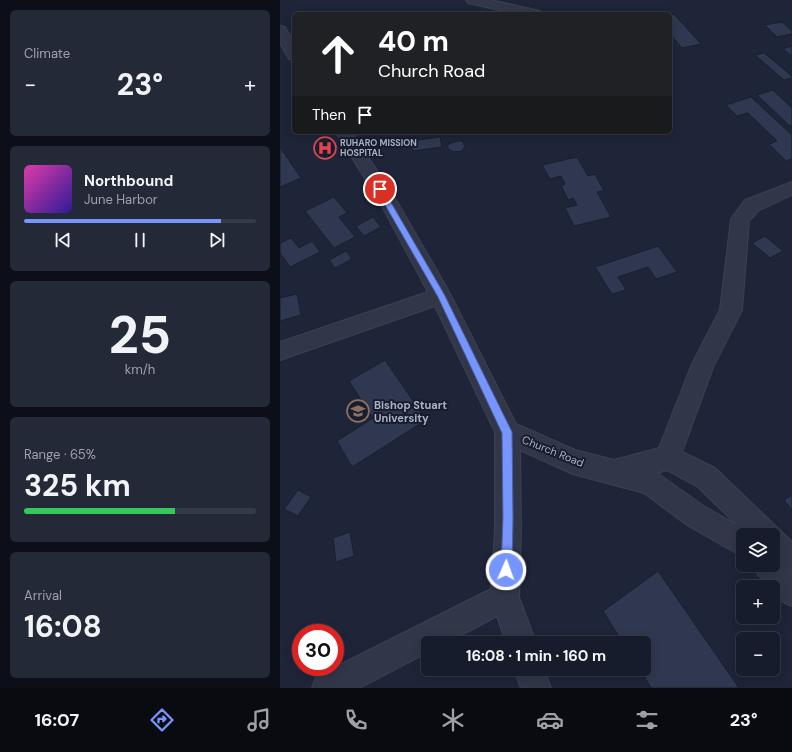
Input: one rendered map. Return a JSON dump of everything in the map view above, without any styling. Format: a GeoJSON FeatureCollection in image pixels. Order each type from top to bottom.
{"type":"FeatureCollection","features":[{"type":"Feature","properties":{"kind":"street"},"geometry":{"type":"LineString","coordinates":[[473,0],[526,12]]}},
{"type":"Feature","properties":{"kind":"street"},"geometry":{"type":"LineString","coordinates":[[280,30],[292,52]]}},
{"type":"Feature","properties":{"kind":"street"},"geometry":{"type":"LineString","coordinates":[[345,134],[364,162],[441,296],[507,432],[508,531],[505,597],[519,636]]}},
{"type":"Feature","properties":{"kind":"street"},"geometry":{"type":"LineString","coordinates":[[668,458],[703,364],[730,310],[740,219],[752,205],[792,188]]}},
{"type":"Feature","properties":{"kind":"street"},"geometry":{"type":"LineString","coordinates":[[280,351],[441,296]]}},
{"type":"Feature","properties":{"kind":"street","name":"Church Road"},"geometry":{"type":"LineString","coordinates":[[507,432],[573,462],[651,483],[696,516],[736,539]]}},
{"type":"Feature","properties":{"kind":"street"},"geometry":{"type":"LineString","coordinates":[[614,472],[668,458],[706,477],[760,528]]}},
{"type":"Feature","properties":{"kind":"street"},"geometry":{"type":"LineString","coordinates":[[780,549],[792,563]]}},
{"type":"Feature","properties":{"kind":"street"},"geometry":{"type":"LineString","coordinates":[[776,572],[792,592]]}},
{"type":"Feature","properties":{"kind":"street"},"geometry":{"type":"LineString","coordinates":[[328,688],[505,597]]}},
{"type":"Feature","properties":{"kind":"street"},"geometry":{"type":"LineString","coordinates":[[532,676],[536,688]]}},
{"type":"Feature","properties":{"kind":"building"},"geometry":{"type":"Polygon","coordinates":[[[672,14],[674,14],[701,44],[682,48],[672,36],[672,14]]]}},
{"type":"Feature","properties":{"kind":"building"},"geometry":{"type":"Polygon","coordinates":[[[782,22],[792,31],[792,34],[777,37],[765,25],[782,22]]]}},
{"type":"Feature","properties":{"kind":"building"},"geometry":{"type":"Polygon","coordinates":[[[792,46],[792,56],[783,49],[792,46]]]}},
{"type":"Feature","properties":{"kind":"building"},"geometry":{"type":"Polygon","coordinates":[[[764,53],[792,76],[792,78],[784,80],[755,55],[764,53]]]}},
{"type":"Feature","properties":{"kind":"building"},"geometry":{"type":"Polygon","coordinates":[[[773,90],[792,108],[792,125],[790,126],[757,95],[773,90]]]}},
{"type":"Feature","properties":{"kind":"building"},"geometry":{"type":"Polygon","coordinates":[[[751,97],[792,135],[792,159],[786,161],[769,144],[777,141],[748,113],[737,116],[726,105],[751,97]]]}},
{"type":"Feature","properties":{"kind":"building"},"geometry":{"type":"Polygon","coordinates":[[[440,137],[442,147],[413,151],[411,141],[440,137]]]}},
{"type":"Feature","properties":{"kind":"building"},"geometry":{"type":"Polygon","coordinates":[[[462,141],[465,146],[462,151],[454,152],[448,149],[448,144],[462,141]]]}},
{"type":"Feature","properties":{"kind":"building"},"geometry":{"type":"Polygon","coordinates":[[[280,147],[301,178],[280,187],[280,147]]]}},
{"type":"Feature","properties":{"kind":"building"},"geometry":{"type":"Polygon","coordinates":[[[577,157],[588,176],[595,174],[604,191],[597,192],[611,217],[574,226],[565,208],[577,205],[573,198],[568,200],[561,185],[565,184],[561,176],[550,179],[542,165],[577,157]]]}},
{"type":"Feature","properties":{"kind":"building"},"geometry":{"type":"Polygon","coordinates":[[[334,197],[347,213],[339,217],[355,237],[334,248],[305,211],[334,197]]]}},
{"type":"Feature","properties":{"kind":"building"},"geometry":{"type":"Polygon","coordinates":[[[373,217],[381,227],[364,236],[356,226],[373,217]]]}},
{"type":"Feature","properties":{"kind":"building"},"geometry":{"type":"Polygon","coordinates":[[[765,236],[783,251],[770,258],[752,243],[765,236]]]}},
{"type":"Feature","properties":{"kind":"building"},"geometry":{"type":"Polygon","coordinates":[[[291,238],[299,248],[312,241],[320,252],[290,267],[280,253],[280,243],[291,238]]]}},
{"type":"Feature","properties":{"kind":"building"},"geometry":{"type":"Polygon","coordinates":[[[658,246],[677,272],[656,279],[648,267],[618,277],[626,290],[612,294],[595,267],[658,246]]]}},
{"type":"Feature","properties":{"kind":"building"},"geometry":{"type":"Polygon","coordinates":[[[346,251],[352,259],[335,268],[329,260],[346,251]]]}},
{"type":"Feature","properties":{"kind":"building"},"geometry":{"type":"Polygon","coordinates":[[[297,294],[301,315],[280,321],[280,298],[297,294]]]}},
{"type":"Feature","properties":{"kind":"building"},"geometry":{"type":"Polygon","coordinates":[[[385,360],[426,420],[352,467],[337,441],[373,418],[349,381],[385,360]]]}},
{"type":"Feature","properties":{"kind":"building"},"geometry":{"type":"Polygon","coordinates":[[[298,490],[311,497],[298,516],[284,509],[298,490]]]}},
{"type":"Feature","properties":{"kind":"building"},"geometry":{"type":"Polygon","coordinates":[[[792,495],[792,510],[784,500],[792,495]]]}},
{"type":"Feature","properties":{"kind":"building"},"geometry":{"type":"Polygon","coordinates":[[[350,532],[354,556],[336,562],[333,538],[350,532]]]}},
{"type":"Feature","properties":{"kind":"building"},"geometry":{"type":"Polygon","coordinates":[[[658,571],[739,688],[651,688],[644,676],[651,676],[651,636],[619,636],[603,611],[658,571]]]}},
{"type":"Feature","properties":{"kind":"place","name":"RUHARO MISSION HOSPITAL"},"geometry":{"type":"Point","coordinates":[325,148]}},
{"type":"Feature","properties":{"kind":"place","name":"Bishop Stuart University"},"geometry":{"type":"Point","coordinates":[358,411]}},
{"type":"Feature","properties":{"kind":"route"},"geometry":{"type":"LineString","coordinates":[[380,189],[441,296],[507,432],[508,531],[506,570]]}}]}
